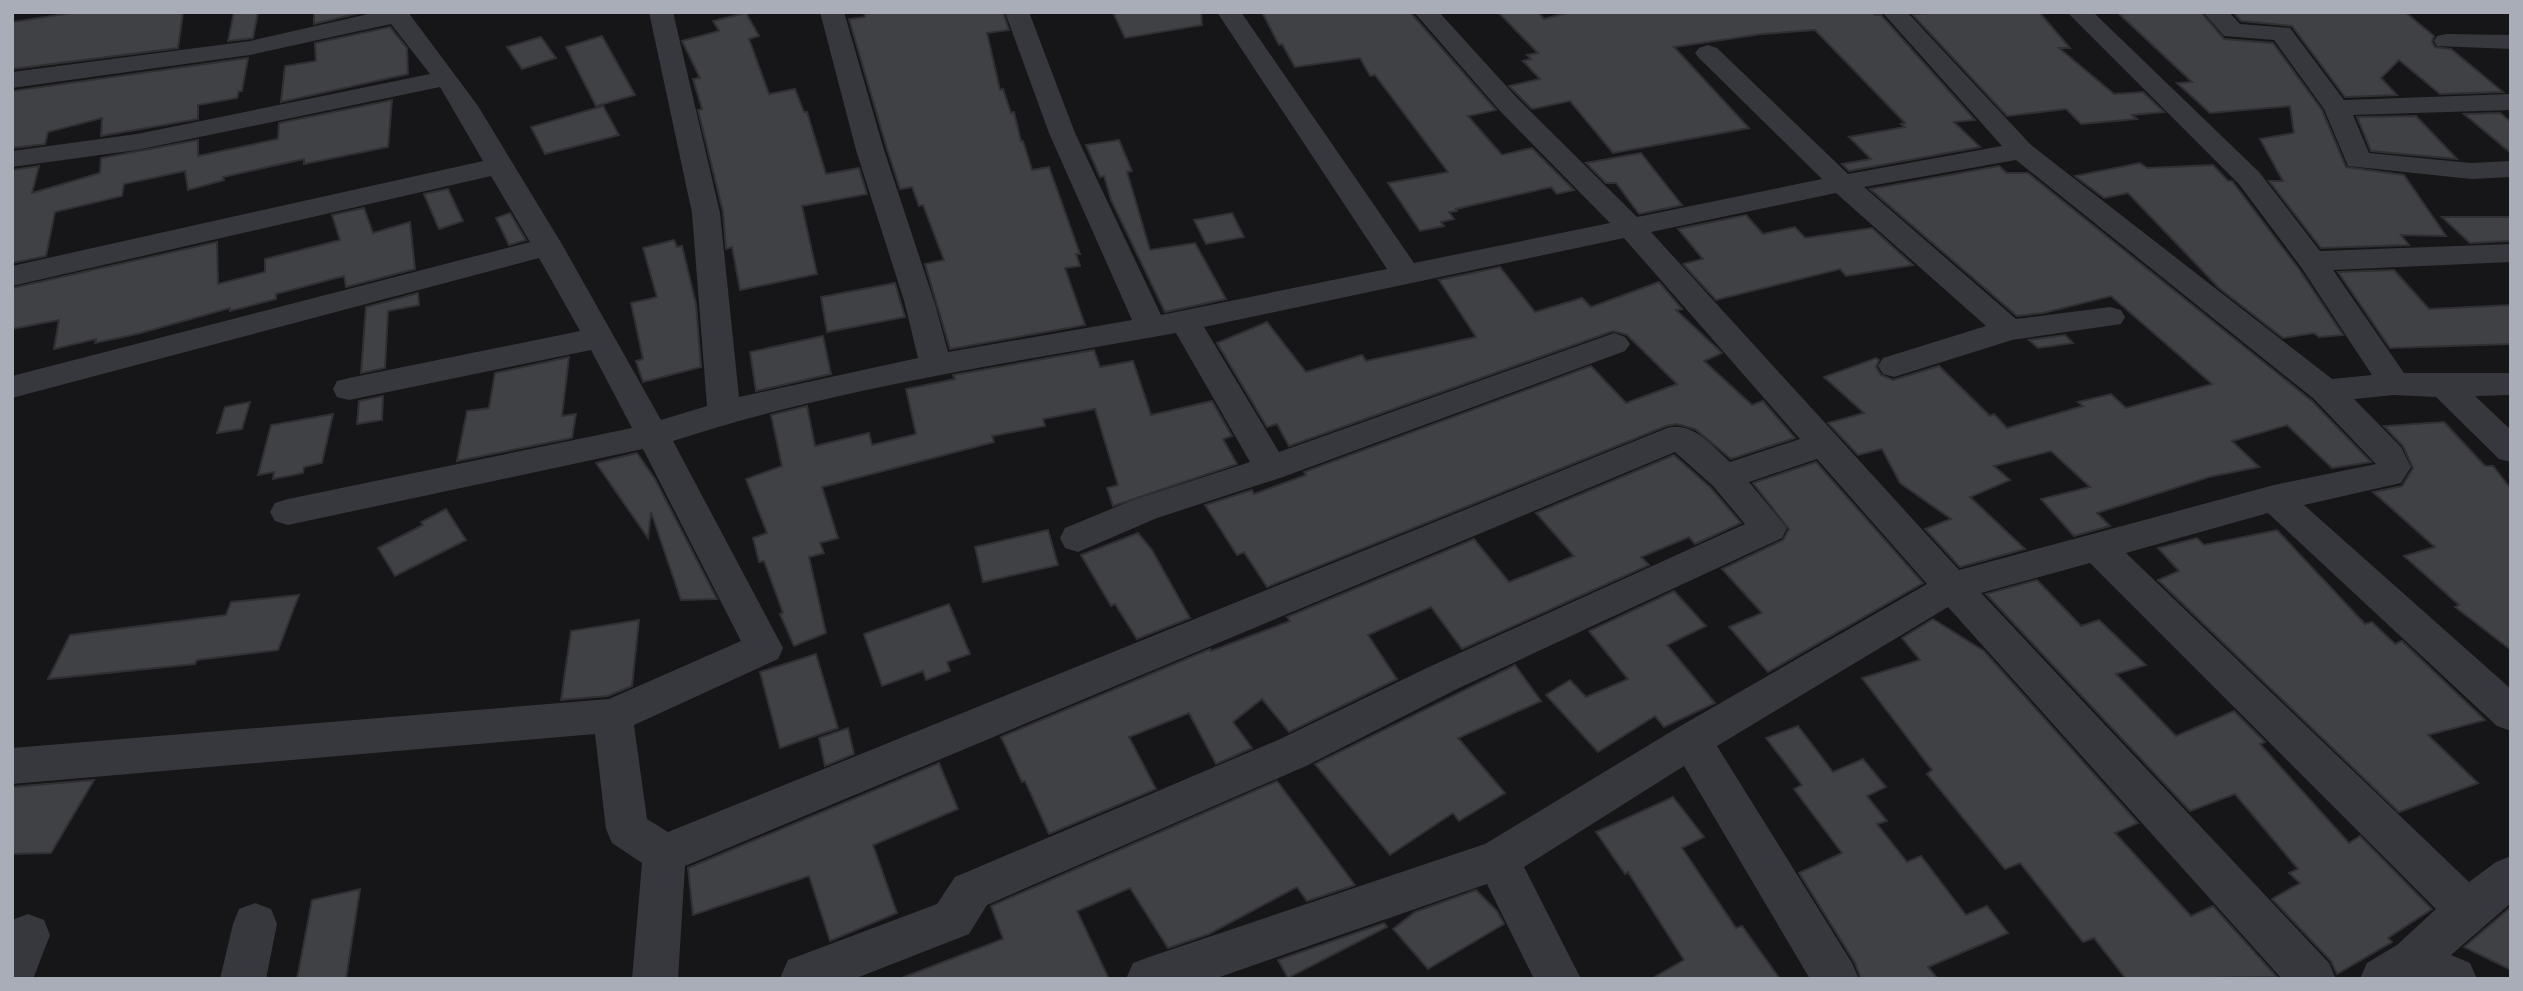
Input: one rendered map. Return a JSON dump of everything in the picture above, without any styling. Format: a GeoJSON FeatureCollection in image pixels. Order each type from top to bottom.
{"type":"FeatureCollection","features":[{"type":"Feature","properties":{"kind":"street"},"geometry":{"type":"LineString","coordinates":[[662,12],[706,213],[724,412]]}},
{"type":"Feature","properties":{"kind":"street"},"geometry":{"type":"LineString","coordinates":[[832,12],[870,150],[920,304],[936,365]]}},
{"type":"Feature","properties":{"kind":"street"},"geometry":{"type":"LineString","coordinates":[[1017,12],[1062,133],[1151,327]]}},
{"type":"Feature","properties":{"kind":"street"},"geometry":{"type":"LineString","coordinates":[[1229,12],[1405,274]]}},
{"type":"Feature","properties":{"kind":"street"},"geometry":{"type":"LineString","coordinates":[[1426,12],[1509,105],[1631,228],[1952,587],[2313,979]]}},
{"type":"Feature","properties":{"kind":"street"},"geometry":{"type":"LineString","coordinates":[[1153,978],[1498,860],[1692,740],[1952,587],[2274,498],[2389,474],[2394,467],[2389,456],[2326,391],[2021,151],[1894,12]]}},
{"type":"Feature","properties":{"kind":"street"},"geometry":{"type":"LineString","coordinates":[[2079,12],[2249,178],[2312,261],[2394,384]]}},
{"type":"Feature","properties":{"kind":"street"},"geometry":{"type":"LineString","coordinates":[[2215,12],[2233,31],[2281,33],[2337,107],[2358,160],[2471,171],[2511,169]]}},
{"type":"Feature","properties":{"kind":"street"},"geometry":{"type":"LineString","coordinates":[[12,80],[250,48],[396,14],[446,78],[477,124],[498,166],[548,246],[654,435],[764,648],[613,716],[12,766]]}},
{"type":"Feature","properties":{"kind":"street"},"geometry":{"type":"LineString","coordinates":[[2445,41],[2511,42]]}},
{"type":"Feature","properties":{"kind":"street"},"geometry":{"type":"LineString","coordinates":[[1708,53],[1842,183],[2009,330]]}},
{"type":"Feature","properties":{"kind":"street"},"geometry":{"type":"LineString","coordinates":[[12,159],[137,142],[446,78]]}},
{"type":"Feature","properties":{"kind":"street"},"geometry":{"type":"LineString","coordinates":[[2337,107],[2511,102]]}},
{"type":"Feature","properties":{"kind":"street"},"geometry":{"type":"LineString","coordinates":[[288,512],[654,435],[724,412],[936,365],[1185,321],[1842,183],[2021,151]]}},
{"type":"Feature","properties":{"kind":"street"},"geometry":{"type":"LineString","coordinates":[[12,276],[498,166]]}},
{"type":"Feature","properties":{"kind":"street"},"geometry":{"type":"LineString","coordinates":[[12,387],[548,246]]}},
{"type":"Feature","properties":{"kind":"street"},"geometry":{"type":"LineString","coordinates":[[2312,261],[2511,253]]}},
{"type":"Feature","properties":{"kind":"street"},"geometry":{"type":"LineString","coordinates":[[1894,366],[2009,330],[2110,317]]}},
{"type":"Feature","properties":{"kind":"street"},"geometry":{"type":"LineString","coordinates":[[1185,321],[1271,468]]}},
{"type":"Feature","properties":{"kind":"street"},"geometry":{"type":"LineString","coordinates":[[349,389],[600,338]]}},
{"type":"Feature","properties":{"kind":"street"},"geometry":{"type":"LineString","coordinates":[[1078,538],[1145,509],[1271,468],[1614,344]]}},
{"type":"Feature","properties":{"kind":"street"},"geometry":{"type":"LineString","coordinates":[[2326,391],[2394,384],[2511,384]]}},
{"type":"Feature","properties":{"kind":"street"},"geometry":{"type":"LineString","coordinates":[[2444,386],[2511,450]]}},
{"type":"Feature","properties":{"kind":"street"},"geometry":{"type":"LineString","coordinates":[[664,854],[995,714],[1150,654],[1679,436],[1725,477],[1769,528],[1445,677],[1292,753],[971,891],[953,919],[804,978]]}},
{"type":"Feature","properties":{"kind":"street"},"geometry":{"type":"LineString","coordinates":[[1725,477],[1823,444]]}},
{"type":"Feature","properties":{"kind":"street"},"geometry":{"type":"LineString","coordinates":[[2274,498],[2511,714]]}},
{"type":"Feature","properties":{"kind":"street"},"geometry":{"type":"LineString","coordinates":[[2097,547],[2467,910]]}},
{"type":"Feature","properties":{"kind":"street"},"geometry":{"type":"LineString","coordinates":[[613,716],[626,829],[664,854]]}},
{"type":"Feature","properties":{"kind":"street"},"geometry":{"type":"LineString","coordinates":[[1692,740],[1836,979]]}},
{"type":"Feature","properties":{"kind":"street"},"geometry":{"type":"LineString","coordinates":[[655,979],[664,854]]}},
{"type":"Feature","properties":{"kind":"street"},"geometry":{"type":"LineString","coordinates":[[1498,860],[1558,979]]}},
{"type":"Feature","properties":{"kind":"street"},"geometry":{"type":"LineString","coordinates":[[2398,970],[2511,876]]}},
{"type":"Feature","properties":{"kind":"street"},"geometry":{"type":"LineString","coordinates":[[243,979],[255,924]]}},
{"type":"Feature","properties":{"kind":"street"},"geometry":{"type":"LineString","coordinates":[[2398,970],[2454,979]]}},
{"type":"Feature","properties":{"kind":"building"},"geometry":{"type":"Polygon","coordinates":[[[78,12],[183,12],[178,48],[12,69],[12,22],[78,12]]]}},
{"type":"Feature","properties":{"kind":"building"},"geometry":{"type":"Polygon","coordinates":[[[234,12],[258,12],[253,38],[228,41],[234,12]]]}},
{"type":"Feature","properties":{"kind":"building"},"geometry":{"type":"Polygon","coordinates":[[[314,12],[364,12],[314,24],[314,12]]]}},
{"type":"Feature","properties":{"kind":"building"},"geometry":{"type":"Polygon","coordinates":[[[864,12],[1003,12],[1009,30],[987,33],[1000,90],[1003,89],[1011,113],[1014,112],[1032,170],[1049,167],[1080,254],[1076,254],[1080,266],[1065,268],[1085,325],[950,349],[925,264],[944,260],[923,205],[919,206],[912,187],[900,189],[849,19],[865,17],[864,12]]]}},
{"type":"Feature","properties":{"kind":"building"},"geometry":{"type":"Polygon","coordinates":[[[1113,12],[1201,12],[1202,25],[1125,38],[1113,12]]]}},
{"type":"Feature","properties":{"kind":"building"},"geometry":{"type":"Polygon","coordinates":[[[1262,12],[1410,12],[1496,110],[1468,116],[1502,155],[1532,148],[1574,190],[1557,194],[1551,187],[1456,209],[1457,211],[1449,212],[1454,219],[1441,222],[1444,226],[1420,231],[1388,183],[1448,172],[1375,75],[1370,76],[1360,58],[1295,67],[1282,44],[1279,45],[1262,12]]]}},
{"type":"Feature","properties":{"kind":"building"},"geometry":{"type":"Polygon","coordinates":[[[1498,12],[1538,12],[1544,19],[1570,12],[1872,12],[1881,15],[1975,120],[1954,122],[1980,147],[1849,171],[1842,164],[1871,159],[1849,137],[1905,127],[1901,124],[1905,123],[1815,30],[1762,34],[1674,47],[1749,128],[1613,153],[1570,101],[1532,109],[1509,86],[1540,79],[1523,61],[1531,59],[1527,55],[1538,53],[1498,12]]]}},
{"type":"Feature","properties":{"kind":"building"},"geometry":{"type":"Polygon","coordinates":[[[2039,12],[2070,48],[2059,48],[2114,94],[2143,92],[2164,112],[2132,115],[2137,119],[2081,124],[2066,109],[2007,116],[1912,14],[2039,12]]]}},
{"type":"Feature","properties":{"kind":"building"},"geometry":{"type":"Polygon","coordinates":[[[2117,12],[2201,12],[2224,39],[2273,43],[2322,110],[2346,167],[2404,175],[2446,236],[2401,235],[2409,245],[2321,248],[2269,181],[2283,181],[2260,139],[2294,133],[2290,106],[2210,113],[2177,83],[2192,82],[2117,12]]]}},
{"type":"Feature","properties":{"kind":"building"},"geometry":{"type":"Polygon","coordinates":[[[2233,12],[2405,12],[2434,36],[2432,42],[2435,47],[2451,49],[2503,92],[2440,94],[2399,60],[2381,78],[2397,95],[2345,97],[2292,26],[2241,21],[2233,12]]]}},
{"type":"Feature","properties":{"kind":"building"},"geometry":{"type":"Polygon","coordinates":[[[746,13],[759,36],[749,39],[769,94],[795,89],[804,112],[807,112],[826,174],[859,168],[867,194],[802,206],[817,274],[740,290],[732,247],[726,249],[723,212],[698,110],[702,109],[693,79],[700,78],[682,41],[719,31],[713,21],[746,13]]]}},
{"type":"Feature","properties":{"kind":"building"},"geometry":{"type":"Polygon","coordinates":[[[390,27],[407,48],[408,74],[281,102],[285,66],[316,61],[315,43],[390,27]]]}},
{"type":"Feature","properties":{"kind":"building"},"geometry":{"type":"Polygon","coordinates":[[[602,36],[635,95],[596,106],[566,47],[602,36]]]}},
{"type":"Feature","properties":{"kind":"building"},"geometry":{"type":"Polygon","coordinates":[[[541,37],[556,58],[522,69],[507,47],[541,37]]]}},
{"type":"Feature","properties":{"kind":"building"},"geometry":{"type":"Polygon","coordinates":[[[248,58],[242,91],[239,91],[237,98],[198,105],[198,119],[101,136],[102,118],[48,132],[45,144],[12,148],[12,91],[248,58]]]}},
{"type":"Feature","properties":{"kind":"building"},"geometry":{"type":"Polygon","coordinates":[[[392,100],[388,147],[304,164],[304,159],[223,177],[224,180],[188,190],[185,171],[124,184],[122,196],[55,212],[46,256],[12,263],[12,170],[39,166],[32,193],[100,173],[101,158],[198,140],[198,156],[278,139],[279,123],[392,100]]]}},
{"type":"Feature","properties":{"kind":"building"},"geometry":{"type":"Polygon","coordinates":[[[603,106],[619,135],[545,154],[531,127],[603,106]]]}},
{"type":"Feature","properties":{"kind":"building"},"geometry":{"type":"Polygon","coordinates":[[[2500,113],[2511,122],[2511,153],[2464,114],[2500,113]]]}},
{"type":"Feature","properties":{"kind":"building"},"geometry":{"type":"Polygon","coordinates":[[[2416,116],[2457,159],[2371,151],[2357,117],[2416,116]]]}},
{"type":"Feature","properties":{"kind":"building"},"geometry":{"type":"Polygon","coordinates":[[[1119,140],[1132,171],[1127,172],[1150,250],[1195,243],[1226,299],[1165,312],[1111,200],[1104,176],[1100,177],[1086,145],[1119,140]]]}},
{"type":"Feature","properties":{"kind":"building"},"geometry":{"type":"Polygon","coordinates":[[[1641,153],[1682,205],[1639,214],[1616,183],[1606,183],[1586,163],[1641,153]]]}},
{"type":"Feature","properties":{"kind":"building"},"geometry":{"type":"Polygon","coordinates":[[[2140,163],[2147,168],[2213,165],[2228,181],[2232,181],[2299,269],[2343,335],[2319,337],[2314,333],[2283,338],[2219,288],[2128,193],[2104,198],[2075,176],[2140,163]]]}},
{"type":"Feature","properties":{"kind":"building"},"geometry":{"type":"Polygon","coordinates":[[[1999,166],[2007,173],[2028,173],[2312,401],[2371,462],[2332,468],[2287,425],[2232,441],[2259,467],[2209,477],[2097,513],[2110,526],[2074,536],[2041,499],[2090,487],[2051,451],[1994,466],[2010,480],[1970,497],[2025,549],[1960,567],[1925,529],[1951,519],[1900,483],[1882,449],[1858,455],[1828,423],[1864,413],[1824,377],[1876,358],[1879,360],[1876,367],[1881,375],[1893,380],[1939,366],[1990,416],[1994,414],[2007,428],[2083,406],[2078,402],[2111,394],[2126,408],[2212,384],[2111,296],[2043,313],[2017,316],[1870,189],[1999,166]]]}},
{"type":"Feature","properties":{"kind":"building"},"geometry":{"type":"Polygon","coordinates":[[[448,189],[463,221],[439,229],[424,194],[448,189]]]}},
{"type":"Feature","properties":{"kind":"building"},"geometry":{"type":"Polygon","coordinates":[[[364,208],[373,233],[410,222],[415,269],[346,287],[344,276],[276,294],[276,299],[230,311],[230,308],[95,343],[96,339],[54,349],[59,320],[12,329],[12,288],[217,242],[218,284],[265,272],[265,259],[340,240],[332,215],[364,208]]]}},
{"type":"Feature","properties":{"kind":"building"},"geometry":{"type":"Polygon","coordinates":[[[510,213],[526,240],[509,245],[496,218],[510,213]]]}},
{"type":"Feature","properties":{"kind":"building"},"geometry":{"type":"Polygon","coordinates":[[[1232,213],[1244,237],[1206,244],[1194,220],[1232,213]]]}},
{"type":"Feature","properties":{"kind":"building"},"geometry":{"type":"Polygon","coordinates":[[[1746,215],[1763,234],[1795,227],[1805,238],[1872,228],[1913,265],[1846,276],[1840,269],[1716,300],[1683,264],[1703,259],[1678,229],[1746,215]]]}},
{"type":"Feature","properties":{"kind":"building"},"geometry":{"type":"Polygon","coordinates":[[[2442,217],[2511,217],[2511,241],[2470,243],[2442,217]]]}},
{"type":"Feature","properties":{"kind":"building"},"geometry":{"type":"Polygon","coordinates":[[[674,240],[677,247],[682,246],[696,304],[701,367],[643,382],[636,361],[643,359],[631,303],[657,297],[643,248],[674,240]]]}},
{"type":"Feature","properties":{"kind":"building"},"geometry":{"type":"Polygon","coordinates":[[[1500,267],[1535,312],[1582,298],[1591,307],[1659,282],[1682,309],[1676,310],[1722,353],[1704,361],[1752,405],[1763,401],[1795,438],[1731,459],[1695,429],[1677,424],[1666,426],[1267,587],[1244,552],[1237,555],[1205,505],[1252,490],[1254,494],[1306,475],[1304,472],[1591,366],[1626,403],[1677,384],[1627,335],[1613,331],[1289,446],[1277,424],[1267,427],[1217,343],[1267,322],[1306,372],[1362,355],[1366,361],[1476,337],[1439,280],[1500,267]]]}},
{"type":"Feature","properties":{"kind":"building"},"geometry":{"type":"Polygon","coordinates":[[[2394,270],[2429,309],[2511,305],[2511,344],[2390,348],[2338,272],[2394,270]]]}},
{"type":"Feature","properties":{"kind":"building"},"geometry":{"type":"Polygon","coordinates":[[[895,283],[905,317],[827,332],[821,297],[895,283]]]}},
{"type":"Feature","properties":{"kind":"building"},"geometry":{"type":"Polygon","coordinates":[[[418,293],[419,305],[388,311],[385,368],[361,373],[366,307],[418,293]]]}},
{"type":"Feature","properties":{"kind":"building"},"geometry":{"type":"Polygon","coordinates":[[[2065,335],[2073,343],[2038,348],[2029,340],[2065,335]]]}},
{"type":"Feature","properties":{"kind":"building"},"geometry":{"type":"Polygon","coordinates":[[[823,336],[831,374],[756,391],[750,352],[823,336]]]}},
{"type":"Feature","properties":{"kind":"building"},"geometry":{"type":"Polygon","coordinates":[[[1094,350],[1100,367],[1133,361],[1151,415],[1212,401],[1232,436],[1223,439],[1237,464],[1113,506],[1107,488],[1118,485],[1095,409],[1043,419],[1045,426],[992,436],[994,442],[822,487],[838,538],[820,543],[824,553],[809,557],[826,633],[794,646],[780,614],[783,613],[764,561],[759,562],[753,538],[767,533],[746,479],[782,466],[771,415],[807,406],[815,446],[869,433],[872,445],[916,434],[906,389],[955,379],[953,375],[1094,350]]]}},
{"type":"Feature","properties":{"kind":"building"},"geometry":{"type":"Polygon","coordinates":[[[569,357],[562,416],[576,414],[572,438],[457,461],[467,411],[489,408],[495,373],[569,357]]]}},
{"type":"Feature","properties":{"kind":"building"},"geometry":{"type":"Polygon","coordinates":[[[383,396],[382,420],[357,424],[359,401],[383,396]]]}},
{"type":"Feature","properties":{"kind":"building"},"geometry":{"type":"Polygon","coordinates":[[[250,402],[242,429],[217,433],[225,407],[250,402]]]}},
{"type":"Feature","properties":{"kind":"building"},"geometry":{"type":"Polygon","coordinates":[[[333,414],[322,463],[304,467],[303,473],[273,479],[274,472],[258,475],[271,425],[333,414]]]}},
{"type":"Feature","properties":{"kind":"building"},"geometry":{"type":"Polygon","coordinates":[[[2444,422],[2485,466],[2493,466],[2511,489],[2511,650],[2455,607],[2459,605],[2404,556],[2435,547],[2373,492],[2402,486],[2413,468],[2403,446],[2384,426],[2444,422]]]}},
{"type":"Feature","properties":{"kind":"building"},"geometry":{"type":"Polygon","coordinates":[[[637,453],[655,479],[717,599],[681,600],[651,512],[648,538],[596,463],[637,453]]]}},
{"type":"Feature","properties":{"kind":"building"},"geometry":{"type":"Polygon","coordinates":[[[1674,455],[1711,488],[1741,523],[1695,544],[1689,537],[1641,557],[1649,565],[1462,649],[1431,607],[1368,635],[1397,679],[1289,732],[1262,699],[1233,722],[1252,748],[1216,764],[1189,713],[1129,737],[1156,789],[1049,834],[1001,737],[1210,649],[1211,651],[1290,621],[1287,617],[1474,539],[1509,582],[1574,556],[1536,513],[1674,455]]]}},
{"type":"Feature","properties":{"kind":"building"},"geometry":{"type":"Polygon","coordinates":[[[1816,462],[1923,583],[1768,672],[1729,627],[1762,613],[1722,569],[1783,540],[1789,529],[1753,483],[1816,462]]]}},
{"type":"Feature","properties":{"kind":"building"},"geometry":{"type":"Polygon","coordinates":[[[446,509],[466,540],[395,576],[378,548],[423,525],[421,522],[446,509]]]}},
{"type":"Feature","properties":{"kind":"building"},"geometry":{"type":"Polygon","coordinates":[[[1048,530],[1058,565],[983,582],[975,547],[1048,530]]]}},
{"type":"Feature","properties":{"kind":"building"},"geometry":{"type":"Polygon","coordinates":[[[2277,530],[2365,624],[2372,622],[2395,644],[2402,641],[2485,720],[2428,735],[2478,783],[2399,812],[2158,580],[2179,571],[2158,548],[2197,538],[2204,545],[2277,530]]]}},
{"type":"Feature","properties":{"kind":"building"},"geometry":{"type":"Polygon","coordinates":[[[1138,533],[1152,550],[1190,618],[1137,639],[1115,604],[1111,606],[1081,555],[1138,533]]]}},
{"type":"Feature","properties":{"kind":"building"},"geometry":{"type":"Polygon","coordinates":[[[2037,580],[2081,626],[2099,620],[2146,665],[2116,674],[2176,736],[2234,711],[2265,742],[2260,744],[2349,843],[2360,836],[2432,909],[2388,938],[2392,942],[2337,974],[2331,961],[2272,899],[2300,883],[2289,873],[2298,869],[2235,794],[2190,811],[1986,594],[2037,580]]]}},
{"type":"Feature","properties":{"kind":"building"},"geometry":{"type":"Polygon","coordinates":[[[1674,591],[1706,626],[1667,645],[1715,703],[1664,727],[1655,716],[1598,752],[1546,695],[1570,680],[1586,697],[1628,679],[1589,631],[1674,591]]]}},
{"type":"Feature","properties":{"kind":"building"},"geometry":{"type":"Polygon","coordinates":[[[299,595],[278,650],[197,660],[195,664],[48,679],[70,635],[226,615],[231,602],[299,595]]]}},
{"type":"Feature","properties":{"kind":"building"},"geometry":{"type":"Polygon","coordinates":[[[949,604],[970,654],[947,662],[950,671],[926,680],[923,671],[882,686],[864,634],[949,604]]]}},
{"type":"Feature","properties":{"kind":"building"},"geometry":{"type":"Polygon","coordinates":[[[1933,619],[1984,651],[2138,823],[2115,833],[2191,916],[2213,906],[2277,977],[2126,979],[2094,938],[2083,942],[2020,863],[2005,869],[1927,774],[1932,770],[1862,678],[1920,660],[1902,638],[1933,619]]]}},
{"type":"Feature","properties":{"kind":"building"},"geometry":{"type":"Polygon","coordinates":[[[639,620],[632,686],[608,696],[561,700],[571,631],[639,620]]]}},
{"type":"Feature","properties":{"kind":"building"},"geometry":{"type":"Polygon","coordinates":[[[816,654],[838,728],[780,748],[760,672],[816,654]]]}},
{"type":"Feature","properties":{"kind":"building"},"geometry":{"type":"Polygon","coordinates":[[[1515,665],[1541,701],[1458,738],[1505,793],[1459,821],[1453,813],[1390,855],[1315,764],[1515,665]]]}},
{"type":"Feature","properties":{"kind":"building"},"geometry":{"type":"Polygon","coordinates":[[[1798,726],[1833,772],[1863,759],[1886,787],[1867,796],[1887,821],[1877,824],[1907,862],[1921,856],[1966,915],[1987,906],[2008,933],[1928,967],[1938,979],[1861,979],[1855,963],[1799,873],[1842,853],[1794,789],[1802,785],[1766,738],[1798,726]]]}},
{"type":"Feature","properties":{"kind":"building"},"geometry":{"type":"Polygon","coordinates":[[[848,728],[854,754],[825,766],[819,738],[848,728]]]}},
{"type":"Feature","properties":{"kind":"building"},"geometry":{"type":"Polygon","coordinates":[[[939,763],[958,809],[873,845],[897,913],[830,941],[809,876],[693,915],[688,868],[939,763]]]}},
{"type":"Feature","properties":{"kind":"building"},"geometry":{"type":"Polygon","coordinates":[[[94,780],[51,853],[12,854],[12,787],[94,780]]]}},
{"type":"Feature","properties":{"kind":"building"},"geometry":{"type":"Polygon","coordinates":[[[1277,781],[1355,885],[1307,901],[1297,887],[1209,934],[1168,948],[1130,888],[1077,911],[1109,979],[904,979],[1003,939],[991,906],[1277,781]]]}},
{"type":"Feature","properties":{"kind":"building"},"geometry":{"type":"Polygon","coordinates":[[[1673,797],[1704,837],[1682,848],[1736,928],[1742,926],[1780,979],[1651,979],[1684,960],[1628,872],[1625,874],[1596,832],[1673,797]]]}},
{"type":"Feature","properties":{"kind":"building"},"geometry":{"type":"Polygon","coordinates":[[[360,889],[346,979],[297,979],[312,900],[360,889]]]}},
{"type":"Feature","properties":{"kind":"building"},"geometry":{"type":"Polygon","coordinates":[[[1476,890],[1497,911],[1504,924],[1428,969],[1393,929],[1415,912],[1476,890]]]}},
{"type":"Feature","properties":{"kind":"building"},"geometry":{"type":"Polygon","coordinates":[[[2511,907],[2511,970],[2464,947],[2511,907]]]}},
{"type":"Feature","properties":{"kind":"building"},"geometry":{"type":"Polygon","coordinates":[[[1384,923],[1387,927],[1288,978],[1278,960],[1384,923]]]}}]}
